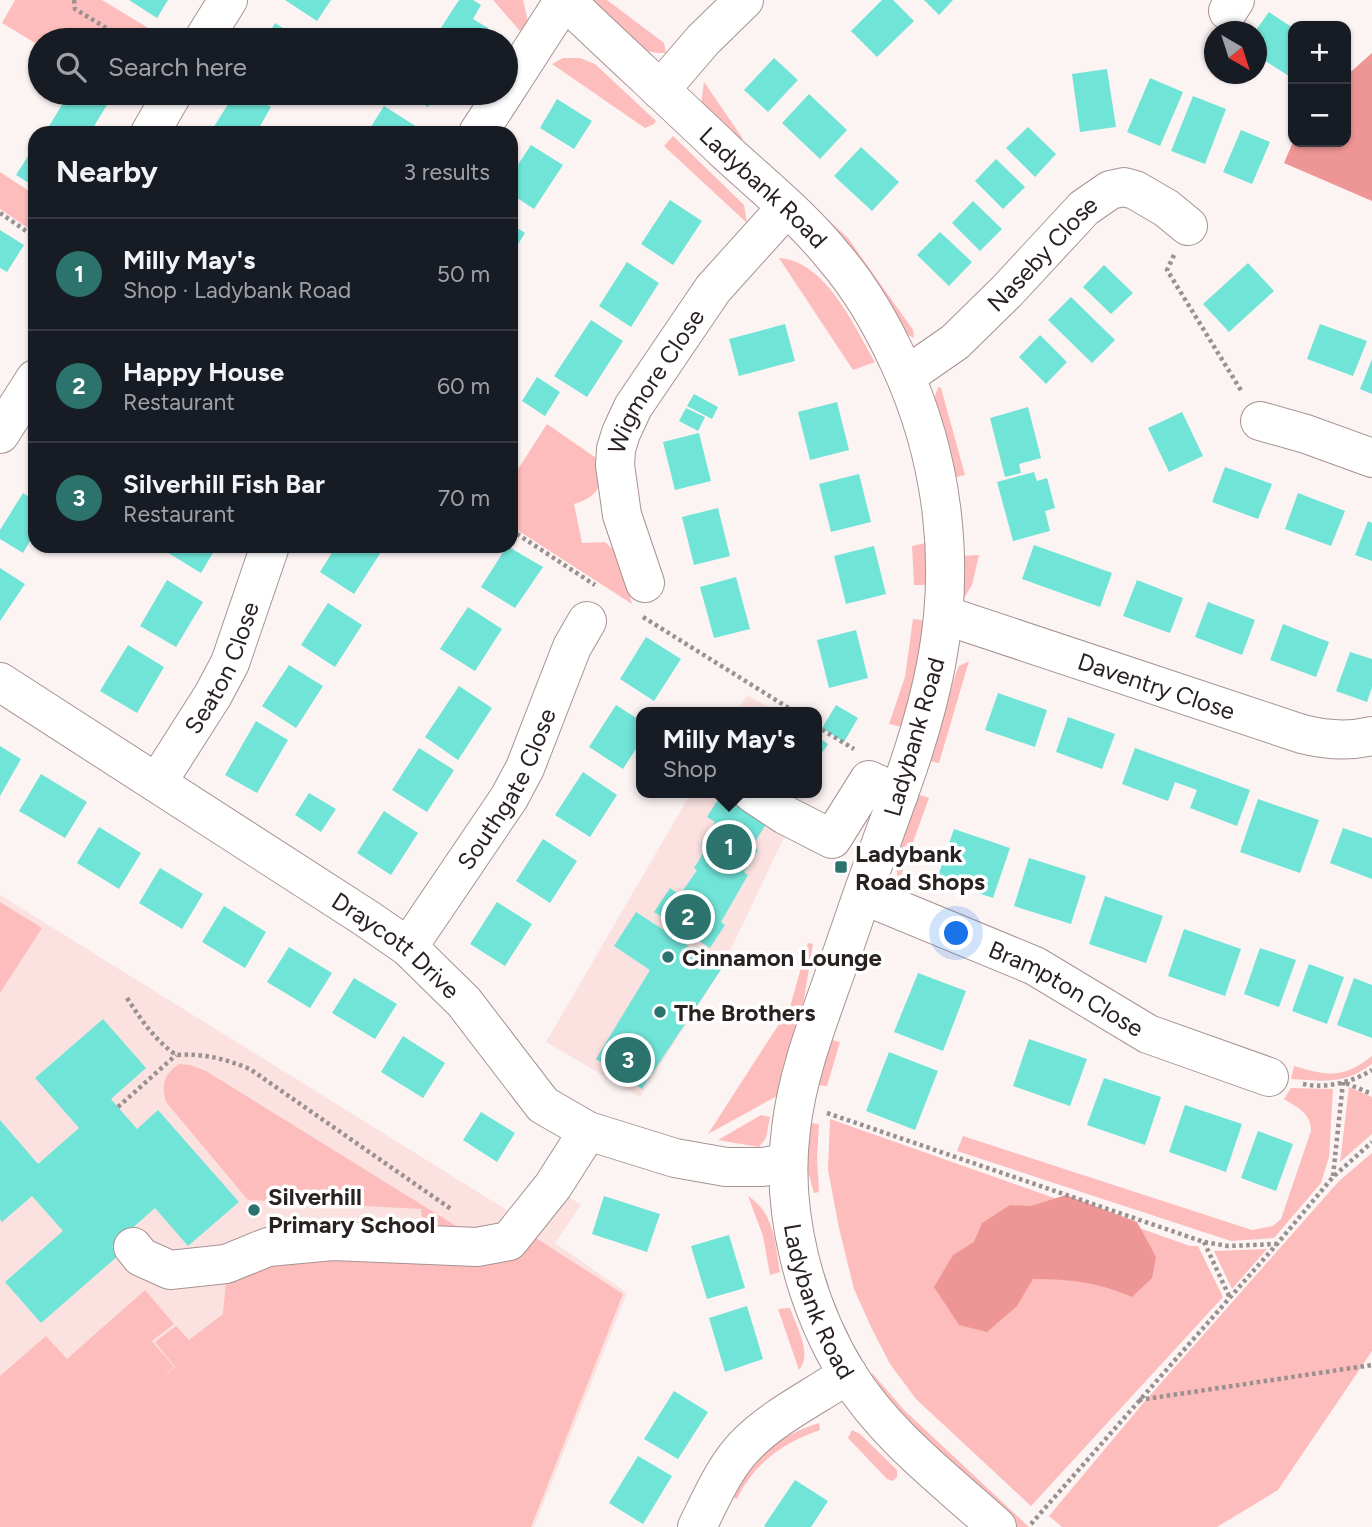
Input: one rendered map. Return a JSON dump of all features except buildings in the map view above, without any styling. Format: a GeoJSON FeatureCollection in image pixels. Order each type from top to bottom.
{"type":"FeatureCollection","features":[{"type":"Feature","properties":{"kind":"street"},"geometry":{"type":"LineString","coordinates":[[210,28],[228,0]]}},
{"type":"Feature","properties":{"kind":"street"},"geometry":{"type":"LineString","coordinates":[[518,71],[564,0]]}},
{"type":"Feature","properties":{"kind":"street","name":"Ladybank Road"},"geometry":{"type":"LineString","coordinates":[[564,0],[820,240],[847,274],[884,331],[906,376],[928,436],[946,549],[944,615],[933,681],[899,794],[804,1063],[794,1102],[788,1163],[790,1199],[804,1276],[827,1336],[848,1374],[873,1410],[892,1431],[997,1527]]}},
{"type":"Feature","properties":{"kind":"street"},"geometry":{"type":"LineString","coordinates":[[660,90],[703,40],[744,0]]}},
{"type":"Feature","properties":{"kind":"street"},"geometry":{"type":"LineString","coordinates":[[154,126],[166,105]]}},
{"type":"Feature","properties":{"kind":"street"},"geometry":{"type":"LineString","coordinates":[[482,126],[496,105]]}},
{"type":"Feature","properties":{"kind":"street","name":"Naseby Close"},"geometry":{"type":"LineString","coordinates":[[906,376],[955,342],[1084,208],[1110,190],[1124,187],[1136,190],[1166,208],[1188,226]]}},
{"type":"Feature","properties":{"kind":"street","name":"Wigmore Close"},"geometry":{"type":"LineString","coordinates":[[642,599],[622,515],[615,465],[621,433],[633,407],[713,289],[786,208]]}},
{"type":"Feature","properties":{"kind":"street"},"geometry":{"type":"LineString","coordinates":[[0,434],[28,390]]}},
{"type":"Feature","properties":{"kind":"street"},"geometry":{"type":"LineString","coordinates":[[1260,421],[1372,458]]}},
{"type":"Feature","properties":{"kind":"street","name":"Seaton Close"},"geometry":{"type":"LineString","coordinates":[[158,783],[230,663],[268,553]]}},
{"type":"Feature","properties":{"kind":"street","name":"Southgate Close"},"geometry":{"type":"LineString","coordinates":[[408,947],[509,798],[525,768],[572,647],[596,606]]}},
{"type":"Feature","properties":{"kind":"street","name":"Daventry Close"},"geometry":{"type":"LineString","coordinates":[[944,615],[1301,734],[1337,740],[1372,736]]}},
{"type":"Feature","properties":{"kind":"street","name":"Draycott Drive"},"geometry":{"type":"LineString","coordinates":[[0,682],[408,947],[464,1002],[543,1105],[588,1131],[682,1144],[726,1167],[762,1167],[788,1163]]}},
{"type":"Feature","properties":{"kind":"street"},"geometry":{"type":"LineString","coordinates":[[760,798],[785,815],[832,839],[869,780],[899,794]]}},
{"type":"Feature","properties":{"kind":"street","name":"Brampton Close"},"geometry":{"type":"LineString","coordinates":[[863,895],[1035,967],[1148,1034],[1269,1077]]}},
{"type":"Feature","properties":{"kind":"street"},"geometry":{"type":"LineString","coordinates":[[133,1247],[141,1258],[170,1270],[226,1264],[268,1247],[333,1241],[477,1247],[509,1241],[552,1186],[588,1131]]}},
{"type":"Feature","properties":{"kind":"street"},"geometry":{"type":"LineString","coordinates":[[696,1527],[717,1488],[747,1443],[848,1374]]}},
{"type":"Feature","properties":{"kind":"path"},"geometry":{"type":"LineString","coordinates":[[74,0],[75,9],[106,28]]}},
{"type":"Feature","properties":{"kind":"path"},"geometry":{"type":"LineString","coordinates":[[0,213],[28,232]]}},
{"type":"Feature","properties":{"kind":"path"},"geometry":{"type":"LineString","coordinates":[[1188,226],[1167,270],[1260,421]]}},
{"type":"Feature","properties":{"kind":"path"},"geometry":{"type":"LineString","coordinates":[[518,536],[596,606]]}},
{"type":"Feature","properties":{"kind":"path"},"geometry":{"type":"LineString","coordinates":[[642,599],[788,707]]}},
{"type":"Feature","properties":{"kind":"path"},"geometry":{"type":"LineString","coordinates":[[127,998],[146,1029],[176,1055],[213,1056],[250,1069],[457,1214]]}},
{"type":"Feature","properties":{"kind":"path"},"geometry":{"type":"LineString","coordinates":[[118,1107],[176,1055]]}},
{"type":"Feature","properties":{"kind":"path"},"geometry":{"type":"LineString","coordinates":[[1269,1077],[1312,1086],[1357,1079],[1372,1069]]}},
{"type":"Feature","properties":{"kind":"path"},"geometry":{"type":"LineString","coordinates":[[1343,1082],[1372,1094]]}},
{"type":"Feature","properties":{"kind":"path"},"geometry":{"type":"LineString","coordinates":[[1333,1177],[1343,1082]]}},
{"type":"Feature","properties":{"kind":"path"},"geometry":{"type":"LineString","coordinates":[[794,1102],[1204,1242],[1228,1246],[1277,1244]]}},
{"type":"Feature","properties":{"kind":"path"},"geometry":{"type":"LineString","coordinates":[[1028,1527],[1333,1177],[1372,1142]]}},
{"type":"Feature","properties":{"kind":"path"},"geometry":{"type":"LineString","coordinates":[[1204,1242],[1230,1297]]}},
{"type":"Feature","properties":{"kind":"path"},"geometry":{"type":"LineString","coordinates":[[1138,1400],[1372,1364]]}},
{"type":"Feature","properties":{"kind":"shaded area"},"geometry":{"type":"Polygon","coordinates":[[[15,0],[102,0],[148,28],[28,28],[28,39],[2,23],[15,0]]]}},
{"type":"Feature","properties":{"kind":"shaded area"},"geometry":{"type":"Polygon","coordinates":[[[493,0],[523,0],[528,22],[520,31],[493,0]]]}},
{"type":"Feature","properties":{"kind":"shaded area"},"geometry":{"type":"Polygon","coordinates":[[[581,0],[607,0],[664,43],[666,53],[641,49],[630,43],[581,0]]]}},
{"type":"Feature","properties":{"kind":"shaded area"},"geometry":{"type":"Polygon","coordinates":[[[1372,53],[1372,201],[1284,163],[1291,147],[1351,147],[1351,72],[1372,53]]]}},
{"type":"Feature","properties":{"kind":"shaded area"},"geometry":{"type":"Polygon","coordinates":[[[563,58],[580,58],[595,64],[656,121],[654,124],[645,128],[552,64],[563,58]]]}},
{"type":"Feature","properties":{"kind":"shaded area"},"geometry":{"type":"Polygon","coordinates":[[[704,82],[743,139],[737,143],[701,104],[704,82]]]}},
{"type":"Feature","properties":{"kind":"shaded area"},"geometry":{"type":"Polygon","coordinates":[[[673,136],[744,205],[747,223],[664,146],[673,136]]]}},
{"type":"Feature","properties":{"kind":"shaded area"},"geometry":{"type":"Polygon","coordinates":[[[0,172],[28,190],[28,228],[0,209],[0,172]]]}},
{"type":"Feature","properties":{"kind":"shaded area"},"geometry":{"type":"Polygon","coordinates":[[[824,216],[848,238],[913,330],[914,338],[906,334],[824,216]]]}},
{"type":"Feature","properties":{"kind":"shaded area"},"geometry":{"type":"Polygon","coordinates":[[[779,258],[796,262],[811,270],[824,283],[848,314],[875,362],[853,370],[779,258]]]}},
{"type":"Feature","properties":{"kind":"shaded area"},"geometry":{"type":"Polygon","coordinates":[[[938,387],[941,388],[965,475],[952,478],[933,402],[938,387]]]}},
{"type":"Feature","properties":{"kind":"shaded area"},"geometry":{"type":"Polygon","coordinates":[[[547,424],[602,462],[594,494],[574,504],[582,543],[605,542],[619,555],[632,604],[518,531],[518,469],[547,424]]]}},
{"type":"Feature","properties":{"kind":"shaded area"},"geometry":{"type":"Polygon","coordinates":[[[925,543],[928,585],[914,585],[912,546],[925,543]]]}},
{"type":"Feature","properties":{"kind":"shaded area"},"geometry":{"type":"Polygon","coordinates":[[[979,555],[972,585],[964,598],[961,556],[979,555]]]}},
{"type":"Feature","properties":{"kind":"shaded area"},"geometry":{"type":"Polygon","coordinates":[[[913,619],[926,621],[921,656],[902,727],[889,724],[905,677],[913,619]]]}},
{"type":"Feature","properties":{"kind":"shaded area"},"geometry":{"type":"Polygon","coordinates":[[[969,661],[939,763],[930,761],[956,673],[959,666],[969,661]]]}},
{"type":"Feature","properties":{"kind":"shaded area"},"geometry":{"type":"Polygon","coordinates":[[[747,695],[769,707],[740,707],[747,695]]]}},
{"type":"Feature","properties":{"kind":"shaded area"},"geometry":{"type":"Polygon","coordinates":[[[917,794],[929,798],[899,881],[899,850],[917,794]]]}},
{"type":"Feature","properties":{"kind":"shaded area"},"geometry":{"type":"Polygon","coordinates":[[[688,798],[803,798],[722,968],[640,1097],[546,1042],[688,798]]]}},
{"type":"Feature","properties":{"kind":"shaded area","name":"Silverhill Primary School"},"geometry":{"type":"Polygon","coordinates":[[[0,895],[515,1215],[541,1178],[581,1205],[555,1243],[627,1293],[534,1527],[0,1527],[0,895]]]}},
{"type":"Feature","properties":{"kind":"shaded area"},"geometry":{"type":"Polygon","coordinates":[[[0,902],[42,928],[0,993],[0,902]]]}},
{"type":"Feature","properties":{"kind":"shaded area"},"geometry":{"type":"Polygon","coordinates":[[[808,943],[813,944],[802,1011],[783,1066],[777,1096],[708,1134],[790,1007],[808,943]]]}},
{"type":"Feature","properties":{"kind":"shaded area"},"geometry":{"type":"Polygon","coordinates":[[[828,1039],[840,1042],[827,1086],[816,1085],[828,1039]]]}},
{"type":"Feature","properties":{"kind":"shaded area"},"geometry":{"type":"Polygon","coordinates":[[[1372,1056],[1372,1064],[1343,1079],[1291,1079],[1294,1066],[1316,1072],[1344,1072],[1372,1056]]]}},
{"type":"Feature","properties":{"kind":"shaded area"},"geometry":{"type":"Polygon","coordinates":[[[179,1064],[206,1071],[469,1234],[423,1234],[421,1209],[248,1200],[166,1102],[165,1080],[179,1064]]]}},
{"type":"Feature","properties":{"kind":"shaded area"},"geometry":{"type":"Polygon","coordinates":[[[1349,1087],[1372,1097],[1372,1134],[1340,1162],[1349,1087]]]}},
{"type":"Feature","properties":{"kind":"shaded area"},"geometry":{"type":"Polygon","coordinates":[[[1291,1088],[1333,1089],[1329,1157],[1321,1183],[1274,1238],[1231,1241],[957,1151],[963,1136],[1252,1230],[1273,1226],[1281,1219],[1311,1131],[1306,1115],[1284,1099],[1291,1088]]]}},
{"type":"Feature","properties":{"kind":"shaded area"},"geometry":{"type":"Polygon","coordinates":[[[761,1115],[770,1117],[766,1138],[759,1147],[718,1140],[761,1115]]]}},
{"type":"Feature","properties":{"kind":"shaded area"},"geometry":{"type":"Polygon","coordinates":[[[830,1119],[1190,1246],[1198,1246],[1223,1297],[1031,1506],[916,1399],[890,1364],[854,1289],[839,1228],[828,1170],[830,1119]]]}},
{"type":"Feature","properties":{"kind":"shaded area"},"geometry":{"type":"Polygon","coordinates":[[[807,1123],[819,1124],[819,1192],[814,1193],[804,1157],[807,1123]]]}},
{"type":"Feature","properties":{"kind":"shaded area"},"geometry":{"type":"Polygon","coordinates":[[[1372,1153],[1372,1351],[1278,1490],[1217,1527],[1062,1527],[1049,1516],[1145,1401],[1339,1181],[1372,1153]]]}},
{"type":"Feature","properties":{"kind":"shaded area"},"geometry":{"type":"Polygon","coordinates":[[[1066,1195],[1137,1222],[1156,1257],[1152,1278],[1132,1297],[1083,1282],[1033,1279],[1017,1306],[987,1332],[959,1325],[934,1287],[953,1255],[974,1242],[982,1223],[1010,1205],[1031,1206],[1066,1195]]]}},
{"type":"Feature","properties":{"kind":"shaded area"},"geometry":{"type":"Polygon","coordinates":[[[748,1196],[764,1211],[769,1220],[780,1272],[770,1275],[763,1236],[748,1196]]]}},
{"type":"Feature","properties":{"kind":"shaded area"},"geometry":{"type":"Polygon","coordinates":[[[536,1238],[623,1294],[531,1527],[0,1527],[0,1376],[46,1336],[67,1359],[145,1290],[174,1324],[152,1341],[174,1367],[156,1383],[175,1367],[155,1342],[176,1326],[189,1340],[223,1314],[226,1281],[262,1264],[536,1238]]]}},
{"type":"Feature","properties":{"kind":"shaded area"},"geometry":{"type":"Polygon","coordinates":[[[1267,1249],[1232,1289],[1214,1251],[1267,1249]]]}},
{"type":"Feature","properties":{"kind":"shaded area"},"geometry":{"type":"Polygon","coordinates":[[[790,1308],[804,1348],[803,1363],[799,1370],[778,1309],[790,1308]]]}},
{"type":"Feature","properties":{"kind":"shaded area"},"geometry":{"type":"Polygon","coordinates":[[[872,1373],[904,1410],[1029,1527],[1010,1527],[870,1382],[872,1373]]]}},
{"type":"Feature","properties":{"kind":"shaded area"},"geometry":{"type":"Polygon","coordinates":[[[819,1423],[820,1430],[782,1448],[761,1465],[737,1499],[729,1495],[745,1471],[767,1450],[792,1434],[819,1423]]]}},
{"type":"Feature","properties":{"kind":"shaded area"},"geometry":{"type":"Polygon","coordinates":[[[852,1430],[860,1434],[897,1470],[897,1477],[893,1481],[887,1479],[848,1438],[852,1430]]]}},
{"type":"Feature","properties":{"kind":"place","name":"Milly May's"},"geometry":{"type":"Point","coordinates":[729,847]}},
{"type":"Feature","properties":{"kind":"place","name":"Ladybank Road Shops"},"geometry":{"type":"Point","coordinates":[841,867]}},
{"type":"Feature","properties":{"kind":"place","name":"Happy House"},"geometry":{"type":"Point","coordinates":[688,917]}},
{"type":"Feature","properties":{"kind":"place","name":"Cinnamon Lounge"},"geometry":{"type":"Point","coordinates":[668,957]}},
{"type":"Feature","properties":{"kind":"place","name":"The Brothers"},"geometry":{"type":"Point","coordinates":[660,1012]}},
{"type":"Feature","properties":{"kind":"place","name":"Silverhill Fish Bar"},"geometry":{"type":"Point","coordinates":[628,1060]}},
{"type":"Feature","properties":{"kind":"place","name":"Silverhill Primary School"},"geometry":{"type":"Point","coordinates":[254,1210]}}]}
